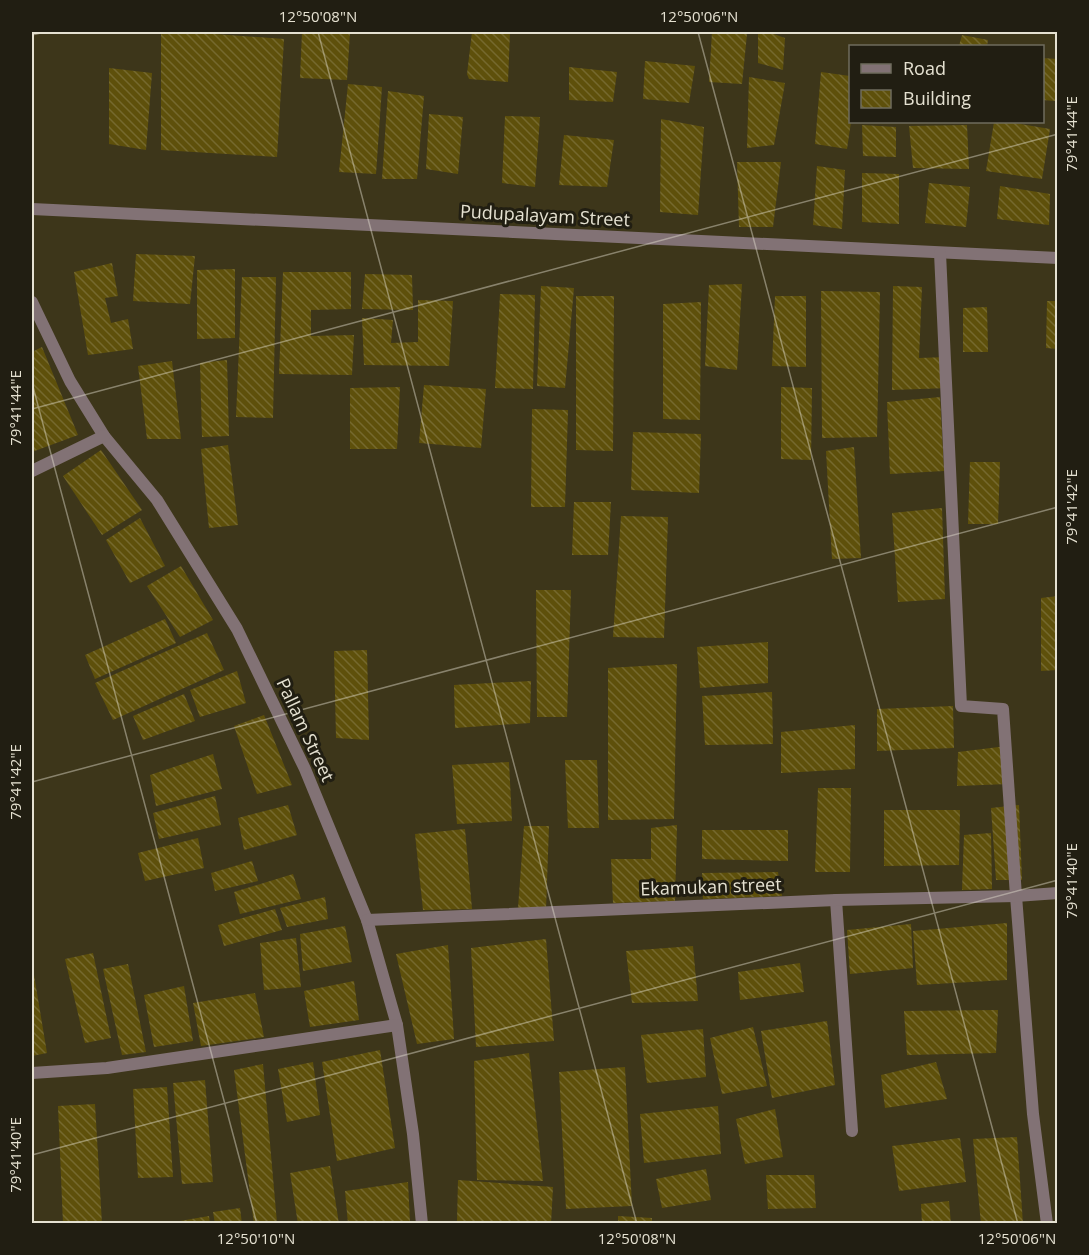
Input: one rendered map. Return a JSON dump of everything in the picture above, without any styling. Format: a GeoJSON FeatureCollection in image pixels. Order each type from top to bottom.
{"type":"FeatureCollection","features":[{"type":"Feature","properties":{"kind":"street","name":"Pudupalayam Street"},"geometry":{"type":"LineString","coordinates":[[32,209],[1058,258]]}},
{"type":"Feature","properties":{"kind":"street"},"geometry":{"type":"LineString","coordinates":[[940,253],[961,706],[1003,709],[1033,1114],[1047,1224]]}},
{"type":"Feature","properties":{"kind":"street","name":"Pallam Street"},"geometry":{"type":"LineString","coordinates":[[32,302],[70,381],[104,436],[157,500],[237,629],[305,769],[367,920],[398,1025],[413,1134],[422,1224]]}},
{"type":"Feature","properties":{"kind":"street"},"geometry":{"type":"LineString","coordinates":[[32,471],[104,436]]}},
{"type":"Feature","properties":{"kind":"street","name":"Ekamukan street"},"geometry":{"type":"LineString","coordinates":[[367,920],[1058,893]]}},
{"type":"Feature","properties":{"kind":"street"},"geometry":{"type":"LineString","coordinates":[[836,900],[852,1131]]}},
{"type":"Feature","properties":{"kind":"street"},"geometry":{"type":"LineString","coordinates":[[32,1073],[107,1068],[398,1025]]}},
{"type":"Feature","properties":{"kind":"building"},"geometry":{"type":"Polygon","coordinates":[[[161,32],[284,39],[277,157],[161,150],[161,32]]]}},
{"type":"Feature","properties":{"kind":"building"},"geometry":{"type":"Polygon","coordinates":[[[302,32],[350,32],[347,80],[300,78],[302,32]]]}},
{"type":"Feature","properties":{"kind":"building"},"geometry":{"type":"Polygon","coordinates":[[[472,32],[510,32],[508,82],[469,79],[467,74],[472,32]]]}},
{"type":"Feature","properties":{"kind":"building"},"geometry":{"type":"Polygon","coordinates":[[[712,32],[747,34],[742,84],[709,82],[712,32]]]}},
{"type":"Feature","properties":{"kind":"building"},"geometry":{"type":"Polygon","coordinates":[[[758,32],[768,32],[785,38],[783,70],[758,63],[758,32]]]}},
{"type":"Feature","properties":{"kind":"building"},"geometry":{"type":"Polygon","coordinates":[[[962,35],[988,40],[987,45],[959,45],[962,35]]]}},
{"type":"Feature","properties":{"kind":"building"},"geometry":{"type":"Polygon","coordinates":[[[1044,58],[1058,59],[1055,101],[1044,100],[1044,58]]]}},
{"type":"Feature","properties":{"kind":"building"},"geometry":{"type":"Polygon","coordinates":[[[645,61],[695,66],[689,103],[643,99],[645,61]]]}},
{"type":"Feature","properties":{"kind":"building"},"geometry":{"type":"Polygon","coordinates":[[[569,67],[617,72],[613,102],[569,100],[569,67]]]}},
{"type":"Feature","properties":{"kind":"building"},"geometry":{"type":"Polygon","coordinates":[[[109,68],[152,73],[146,150],[109,144],[109,68]]]}},
{"type":"Feature","properties":{"kind":"building"},"geometry":{"type":"Polygon","coordinates":[[[821,72],[849,76],[849,123],[851,123],[847,149],[815,144],[821,72]]]}},
{"type":"Feature","properties":{"kind":"building"},"geometry":{"type":"Polygon","coordinates":[[[749,77],[785,83],[774,145],[747,148],[749,77]]]}},
{"type":"Feature","properties":{"kind":"building"},"geometry":{"type":"Polygon","coordinates":[[[348,84],[382,87],[376,174],[339,172],[348,84]]]}},
{"type":"Feature","properties":{"kind":"building"},"geometry":{"type":"Polygon","coordinates":[[[388,91],[424,96],[417,179],[382,179],[388,91]]]}},
{"type":"Feature","properties":{"kind":"building"},"geometry":{"type":"Polygon","coordinates":[[[429,114],[463,117],[458,174],[426,169],[429,114]]]}},
{"type":"Feature","properties":{"kind":"building"},"geometry":{"type":"Polygon","coordinates":[[[505,116],[540,117],[535,187],[502,183],[505,116]]]}},
{"type":"Feature","properties":{"kind":"building"},"geometry":{"type":"Polygon","coordinates":[[[661,119],[704,127],[698,215],[660,212],[661,119]]]}},
{"type":"Feature","properties":{"kind":"building"},"geometry":{"type":"Polygon","coordinates":[[[994,123],[1014,123],[1050,129],[1042,179],[986,171],[994,123]]]}},
{"type":"Feature","properties":{"kind":"building"},"geometry":{"type":"Polygon","coordinates":[[[862,125],[896,127],[896,157],[863,156],[862,125]]]}},
{"type":"Feature","properties":{"kind":"building"},"geometry":{"type":"Polygon","coordinates":[[[967,125],[969,169],[913,168],[909,126],[967,125]]]}},
{"type":"Feature","properties":{"kind":"building"},"geometry":{"type":"Polygon","coordinates":[[[564,135],[614,140],[607,187],[559,185],[564,135]]]}},
{"type":"Feature","properties":{"kind":"building"},"geometry":{"type":"Polygon","coordinates":[[[737,162],[781,162],[773,227],[739,227],[737,162]]]}},
{"type":"Feature","properties":{"kind":"building"},"geometry":{"type":"Polygon","coordinates":[[[817,166],[845,170],[842,229],[813,225],[817,166]]]}},
{"type":"Feature","properties":{"kind":"building"},"geometry":{"type":"Polygon","coordinates":[[[862,173],[899,174],[899,224],[862,222],[862,173]]]}},
{"type":"Feature","properties":{"kind":"building"},"geometry":{"type":"Polygon","coordinates":[[[929,183],[970,187],[966,227],[925,223],[929,183]]]}},
{"type":"Feature","properties":{"kind":"building"},"geometry":{"type":"Polygon","coordinates":[[[1000,186],[1050,194],[1049,225],[997,219],[1000,186]]]}},
{"type":"Feature","properties":{"kind":"building"},"geometry":{"type":"Polygon","coordinates":[[[136,254],[195,256],[190,304],[133,301],[136,254]]]}},
{"type":"Feature","properties":{"kind":"building"},"geometry":{"type":"Polygon","coordinates":[[[112,263],[118,296],[105,298],[111,323],[128,319],[133,349],[88,355],[74,272],[112,263]]]}},
{"type":"Feature","properties":{"kind":"building"},"geometry":{"type":"Polygon","coordinates":[[[235,269],[235,338],[197,339],[197,270],[235,269]]]}},
{"type":"Feature","properties":{"kind":"building"},"geometry":{"type":"Polygon","coordinates":[[[283,272],[351,272],[351,309],[311,310],[311,336],[354,335],[352,375],[279,374],[283,272]]]}},
{"type":"Feature","properties":{"kind":"building"},"geometry":{"type":"Polygon","coordinates":[[[365,274],[412,275],[413,310],[362,309],[365,274]]]}},
{"type":"Feature","properties":{"kind":"building"},"geometry":{"type":"Polygon","coordinates":[[[242,277],[276,277],[273,418],[236,417],[242,277]]]}},
{"type":"Feature","properties":{"kind":"building"},"geometry":{"type":"Polygon","coordinates":[[[742,284],[737,370],[705,366],[709,285],[742,284]]]}},
{"type":"Feature","properties":{"kind":"building"},"geometry":{"type":"Polygon","coordinates":[[[541,286],[574,288],[565,388],[537,386],[541,286]]]}},
{"type":"Feature","properties":{"kind":"building"},"geometry":{"type":"Polygon","coordinates":[[[893,286],[922,287],[919,358],[947,357],[949,388],[892,390],[893,286]]]}},
{"type":"Feature","properties":{"kind":"building"},"geometry":{"type":"Polygon","coordinates":[[[821,291],[880,292],[877,437],[822,438],[821,291]]]}},
{"type":"Feature","properties":{"kind":"building"},"geometry":{"type":"Polygon","coordinates":[[[500,294],[535,295],[533,389],[495,388],[500,294]]]}},
{"type":"Feature","properties":{"kind":"building"},"geometry":{"type":"Polygon","coordinates":[[[576,296],[614,296],[613,451],[576,450],[576,296]]]}},
{"type":"Feature","properties":{"kind":"building"},"geometry":{"type":"Polygon","coordinates":[[[775,296],[806,296],[806,367],[772,366],[775,296]]]}},
{"type":"Feature","properties":{"kind":"building"},"geometry":{"type":"Polygon","coordinates":[[[418,300],[453,301],[449,366],[364,365],[362,318],[393,320],[391,343],[418,342],[418,300]]]}},
{"type":"Feature","properties":{"kind":"building"},"geometry":{"type":"Polygon","coordinates":[[[1047,301],[1058,301],[1058,349],[1046,348],[1047,301]]]}},
{"type":"Feature","properties":{"kind":"building"},"geometry":{"type":"Polygon","coordinates":[[[701,302],[700,420],[663,419],[663,304],[701,302]]]}},
{"type":"Feature","properties":{"kind":"building"},"geometry":{"type":"Polygon","coordinates":[[[987,307],[988,352],[963,352],[963,308],[987,307]]]}},
{"type":"Feature","properties":{"kind":"building"},"geometry":{"type":"Polygon","coordinates":[[[42,347],[78,435],[32,452],[32,352],[42,347]]]}},
{"type":"Feature","properties":{"kind":"building"},"geometry":{"type":"Polygon","coordinates":[[[227,360],[229,436],[202,437],[200,363],[227,360]]]}},
{"type":"Feature","properties":{"kind":"building"},"geometry":{"type":"Polygon","coordinates":[[[172,361],[181,439],[147,439],[138,366],[172,361]]]}},
{"type":"Feature","properties":{"kind":"building"},"geometry":{"type":"Polygon","coordinates":[[[424,385],[486,389],[481,448],[419,443],[424,385]]]}},
{"type":"Feature","properties":{"kind":"building"},"geometry":{"type":"Polygon","coordinates":[[[400,387],[397,449],[350,449],[350,388],[400,387]]]}},
{"type":"Feature","properties":{"kind":"building"},"geometry":{"type":"Polygon","coordinates":[[[781,387],[812,388],[811,460],[781,459],[781,387]]]}},
{"type":"Feature","properties":{"kind":"building"},"geometry":{"type":"Polygon","coordinates":[[[940,397],[944,471],[890,474],[887,402],[940,397]]]}},
{"type":"Feature","properties":{"kind":"building"},"geometry":{"type":"Polygon","coordinates":[[[532,409],[568,410],[565,507],[531,507],[532,409]]]}},
{"type":"Feature","properties":{"kind":"building"},"geometry":{"type":"Polygon","coordinates":[[[633,432],[701,434],[699,493],[631,490],[633,432]]]}},
{"type":"Feature","properties":{"kind":"building"},"geometry":{"type":"Polygon","coordinates":[[[228,445],[238,525],[209,528],[201,449],[228,445]]]}},
{"type":"Feature","properties":{"kind":"building"},"geometry":{"type":"Polygon","coordinates":[[[854,447],[861,558],[832,559],[826,451],[854,447]]]}},
{"type":"Feature","properties":{"kind":"building"},"geometry":{"type":"Polygon","coordinates":[[[101,450],[142,510],[102,535],[63,476],[101,450]]]}},
{"type":"Feature","properties":{"kind":"building"},"geometry":{"type":"Polygon","coordinates":[[[970,462],[1000,462],[998,524],[968,524],[970,462]]]}},
{"type":"Feature","properties":{"kind":"building"},"geometry":{"type":"Polygon","coordinates":[[[574,502],[611,502],[608,555],[572,555],[574,502]]]}},
{"type":"Feature","properties":{"kind":"building"},"geometry":{"type":"Polygon","coordinates":[[[942,508],[945,599],[898,602],[892,513],[942,508]]]}},
{"type":"Feature","properties":{"kind":"building"},"geometry":{"type":"Polygon","coordinates":[[[621,516],[668,517],[664,638],[613,637],[621,516]]]}},
{"type":"Feature","properties":{"kind":"building"},"geometry":{"type":"Polygon","coordinates":[[[140,518],[165,566],[130,583],[106,540],[140,518]]]}},
{"type":"Feature","properties":{"kind":"building"},"geometry":{"type":"Polygon","coordinates":[[[181,566],[213,620],[180,637],[147,586],[181,566]]]}},
{"type":"Feature","properties":{"kind":"building"},"geometry":{"type":"Polygon","coordinates":[[[536,590],[571,590],[567,717],[537,717],[536,590]]]}},
{"type":"Feature","properties":{"kind":"building"},"geometry":{"type":"Polygon","coordinates":[[[1058,596],[1058,670],[1041,671],[1041,598],[1058,596]]]}},
{"type":"Feature","properties":{"kind":"building"},"geometry":{"type":"Polygon","coordinates":[[[165,619],[176,643],[95,679],[85,655],[165,619]]]}},
{"type":"Feature","properties":{"kind":"building"},"geometry":{"type":"Polygon","coordinates":[[[207,633],[224,670],[113,720],[95,683],[207,633]]]}},
{"type":"Feature","properties":{"kind":"building"},"geometry":{"type":"Polygon","coordinates":[[[768,642],[768,683],[700,688],[697,647],[768,642]]]}},
{"type":"Feature","properties":{"kind":"building"},"geometry":{"type":"Polygon","coordinates":[[[367,650],[369,740],[336,738],[334,651],[367,650]]]}},
{"type":"Feature","properties":{"kind":"building"},"geometry":{"type":"Polygon","coordinates":[[[677,664],[674,819],[608,820],[608,668],[677,664]]]}},
{"type":"Feature","properties":{"kind":"building"},"geometry":{"type":"Polygon","coordinates":[[[237,671],[246,703],[200,717],[190,690],[237,671]]]}},
{"type":"Feature","properties":{"kind":"building"},"geometry":{"type":"Polygon","coordinates":[[[531,681],[530,723],[455,728],[454,685],[531,681]]]}},
{"type":"Feature","properties":{"kind":"building"},"geometry":{"type":"Polygon","coordinates":[[[772,692],[773,744],[705,745],[702,696],[772,692]]]}},
{"type":"Feature","properties":{"kind":"building"},"geometry":{"type":"Polygon","coordinates":[[[184,694],[195,721],[143,740],[133,716],[184,694]]]}},
{"type":"Feature","properties":{"kind":"building"},"geometry":{"type":"Polygon","coordinates":[[[953,706],[954,748],[877,751],[877,709],[953,706]]]}},
{"type":"Feature","properties":{"kind":"building"},"geometry":{"type":"Polygon","coordinates":[[[264,715],[292,785],[257,794],[234,726],[264,715]]]}},
{"type":"Feature","properties":{"kind":"building"},"geometry":{"type":"Polygon","coordinates":[[[855,725],[855,769],[781,773],[781,732],[855,725]]]}},
{"type":"Feature","properties":{"kind":"building"},"geometry":{"type":"Polygon","coordinates":[[[1007,746],[1009,784],[957,786],[958,752],[1007,746]]]}},
{"type":"Feature","properties":{"kind":"building"},"geometry":{"type":"Polygon","coordinates":[[[213,754],[222,789],[156,806],[150,775],[213,754]]]}},
{"type":"Feature","properties":{"kind":"building"},"geometry":{"type":"Polygon","coordinates":[[[565,760],[597,760],[599,828],[568,828],[565,760]]]}},
{"type":"Feature","properties":{"kind":"building"},"geometry":{"type":"Polygon","coordinates":[[[509,762],[512,821],[457,824],[452,765],[509,762]]]}},
{"type":"Feature","properties":{"kind":"building"},"geometry":{"type":"Polygon","coordinates":[[[818,788],[851,788],[850,872],[815,872],[818,788]]]}},
{"type":"Feature","properties":{"kind":"building"},"geometry":{"type":"Polygon","coordinates":[[[215,796],[221,825],[159,839],[153,813],[215,796]]]}},
{"type":"Feature","properties":{"kind":"building"},"geometry":{"type":"Polygon","coordinates":[[[288,805],[297,835],[244,850],[238,818],[288,805]]]}},
{"type":"Feature","properties":{"kind":"building"},"geometry":{"type":"Polygon","coordinates":[[[1019,805],[1022,880],[996,880],[991,808],[1019,805]]]}},
{"type":"Feature","properties":{"kind":"building"},"geometry":{"type":"Polygon","coordinates":[[[884,810],[960,810],[959,865],[884,866],[884,810]]]}},
{"type":"Feature","properties":{"kind":"building"},"geometry":{"type":"Polygon","coordinates":[[[677,825],[675,901],[613,903],[611,859],[651,859],[651,828],[677,825]]]}},
{"type":"Feature","properties":{"kind":"building"},"geometry":{"type":"Polygon","coordinates":[[[524,826],[549,826],[546,910],[518,908],[524,826]]]}},
{"type":"Feature","properties":{"kind":"building"},"geometry":{"type":"Polygon","coordinates":[[[465,829],[472,909],[423,910],[415,834],[465,829]]]}},
{"type":"Feature","properties":{"kind":"building"},"geometry":{"type":"Polygon","coordinates":[[[702,830],[788,830],[788,861],[702,859],[702,830]]]}},
{"type":"Feature","properties":{"kind":"building"},"geometry":{"type":"Polygon","coordinates":[[[991,833],[992,889],[962,890],[964,835],[991,833]]]}},
{"type":"Feature","properties":{"kind":"building"},"geometry":{"type":"Polygon","coordinates":[[[198,838],[204,868],[145,881],[138,853],[198,838]]]}},
{"type":"Feature","properties":{"kind":"building"},"geometry":{"type":"Polygon","coordinates":[[[252,861],[258,881],[215,891],[211,873],[252,861]]]}},
{"type":"Feature","properties":{"kind":"building"},"geometry":{"type":"Polygon","coordinates":[[[778,872],[782,896],[703,899],[702,873],[778,872]]]}},
{"type":"Feature","properties":{"kind":"building"},"geometry":{"type":"Polygon","coordinates":[[[293,874],[301,899],[240,914],[234,892],[293,874]]]}},
{"type":"Feature","properties":{"kind":"building"},"geometry":{"type":"Polygon","coordinates":[[[325,897],[328,919],[287,927],[280,908],[325,897]]]}},
{"type":"Feature","properties":{"kind":"building"},"geometry":{"type":"Polygon","coordinates":[[[275,909],[282,930],[224,946],[218,925],[275,909]]]}},
{"type":"Feature","properties":{"kind":"building"},"geometry":{"type":"Polygon","coordinates":[[[1007,923],[1007,980],[917,985],[913,931],[1007,923]]]}},
{"type":"Feature","properties":{"kind":"building"},"geometry":{"type":"Polygon","coordinates":[[[911,924],[913,968],[850,974],[847,930],[911,924]]]}},
{"type":"Feature","properties":{"kind":"building"},"geometry":{"type":"Polygon","coordinates":[[[345,926],[352,962],[303,971],[300,934],[345,926]]]}},
{"type":"Feature","properties":{"kind":"building"},"geometry":{"type":"Polygon","coordinates":[[[296,938],[301,987],[264,990],[260,943],[296,938]]]}},
{"type":"Feature","properties":{"kind":"building"},"geometry":{"type":"Polygon","coordinates":[[[546,939],[554,1041],[476,1047],[471,948],[546,939]]]}},
{"type":"Feature","properties":{"kind":"building"},"geometry":{"type":"Polygon","coordinates":[[[448,945],[454,1039],[417,1044],[396,954],[448,945]]]}},
{"type":"Feature","properties":{"kind":"building"},"geometry":{"type":"Polygon","coordinates":[[[693,946],[698,1001],[632,1003],[626,951],[693,946]]]}},
{"type":"Feature","properties":{"kind":"building"},"geometry":{"type":"Polygon","coordinates":[[[93,953],[111,1038],[85,1043],[65,959],[93,953]]]}},
{"type":"Feature","properties":{"kind":"building"},"geometry":{"type":"Polygon","coordinates":[[[800,963],[804,992],[740,1000],[738,972],[800,963]]]}},
{"type":"Feature","properties":{"kind":"building"},"geometry":{"type":"Polygon","coordinates":[[[128,964],[146,1052],[122,1055],[103,969],[128,964]]]}},
{"type":"Feature","properties":{"kind":"building"},"geometry":{"type":"Polygon","coordinates":[[[32,969],[47,1053],[32,1056],[32,969]]]}},
{"type":"Feature","properties":{"kind":"building"},"geometry":{"type":"Polygon","coordinates":[[[354,981],[359,1020],[310,1027],[304,991],[354,981]]]}},
{"type":"Feature","properties":{"kind":"building"},"geometry":{"type":"Polygon","coordinates":[[[184,986],[193,1041],[154,1047],[144,995],[184,986]]]}},
{"type":"Feature","properties":{"kind":"building"},"geometry":{"type":"Polygon","coordinates":[[[255,993],[264,1037],[201,1046],[193,1003],[255,993]]]}},
{"type":"Feature","properties":{"kind":"building"},"geometry":{"type":"Polygon","coordinates":[[[998,1010],[996,1053],[907,1055],[904,1011],[998,1010]]]}},
{"type":"Feature","properties":{"kind":"building"},"geometry":{"type":"Polygon","coordinates":[[[827,1021],[835,1085],[772,1098],[761,1031],[827,1021]]]}},
{"type":"Feature","properties":{"kind":"building"},"geometry":{"type":"Polygon","coordinates":[[[753,1027],[767,1086],[722,1094],[710,1038],[753,1027]]]}},
{"type":"Feature","properties":{"kind":"building"},"geometry":{"type":"Polygon","coordinates":[[[703,1029],[706,1077],[647,1083],[641,1035],[703,1029]]]}},
{"type":"Feature","properties":{"kind":"building"},"geometry":{"type":"Polygon","coordinates":[[[380,1050],[395,1148],[337,1161],[322,1062],[380,1050]]]}},
{"type":"Feature","properties":{"kind":"building"},"geometry":{"type":"Polygon","coordinates":[[[529,1053],[543,1181],[477,1180],[474,1061],[529,1053]]]}},
{"type":"Feature","properties":{"kind":"building"},"geometry":{"type":"Polygon","coordinates":[[[313,1062],[320,1115],[287,1122],[278,1069],[313,1062]]]}},
{"type":"Feature","properties":{"kind":"building"},"geometry":{"type":"Polygon","coordinates":[[[936,1062],[947,1099],[885,1108],[881,1075],[936,1062]]]}},
{"type":"Feature","properties":{"kind":"building"},"geometry":{"type":"Polygon","coordinates":[[[263,1064],[277,1223],[254,1224],[234,1070],[263,1064]]]}},
{"type":"Feature","properties":{"kind":"building"},"geometry":{"type":"Polygon","coordinates":[[[625,1067],[632,1206],[566,1209],[559,1072],[625,1067]]]}},
{"type":"Feature","properties":{"kind":"building"},"geometry":{"type":"Polygon","coordinates":[[[205,1080],[213,1182],[182,1184],[173,1083],[205,1080]]]}},
{"type":"Feature","properties":{"kind":"building"},"geometry":{"type":"Polygon","coordinates":[[[167,1087],[173,1177],[138,1178],[133,1089],[167,1087]]]}},
{"type":"Feature","properties":{"kind":"building"},"geometry":{"type":"Polygon","coordinates":[[[95,1104],[102,1224],[63,1224],[58,1106],[95,1104]]]}},
{"type":"Feature","properties":{"kind":"building"},"geometry":{"type":"Polygon","coordinates":[[[718,1106],[721,1154],[644,1163],[640,1114],[718,1106]]]}},
{"type":"Feature","properties":{"kind":"building"},"geometry":{"type":"Polygon","coordinates":[[[775,1109],[783,1157],[745,1164],[736,1119],[775,1109]]]}},
{"type":"Feature","properties":{"kind":"building"},"geometry":{"type":"Polygon","coordinates":[[[1017,1137],[1023,1224],[981,1224],[973,1139],[1017,1137]]]}},
{"type":"Feature","properties":{"kind":"building"},"geometry":{"type":"Polygon","coordinates":[[[960,1138],[966,1182],[899,1191],[892,1146],[960,1138]]]}},
{"type":"Feature","properties":{"kind":"building"},"geometry":{"type":"Polygon","coordinates":[[[330,1166],[339,1224],[298,1224],[290,1173],[330,1166]]]}},
{"type":"Feature","properties":{"kind":"building"},"geometry":{"type":"Polygon","coordinates":[[[706,1169],[711,1200],[662,1208],[656,1179],[706,1169]]]}},
{"type":"Feature","properties":{"kind":"building"},"geometry":{"type":"Polygon","coordinates":[[[766,1175],[814,1175],[816,1208],[768,1209],[766,1175]]]}},
{"type":"Feature","properties":{"kind":"building"},"geometry":{"type":"Polygon","coordinates":[[[458,1180],[553,1187],[551,1224],[457,1222],[458,1180]]]}},
{"type":"Feature","properties":{"kind":"building"},"geometry":{"type":"Polygon","coordinates":[[[408,1182],[410,1222],[348,1224],[345,1191],[408,1182]]]}},
{"type":"Feature","properties":{"kind":"building"},"geometry":{"type":"Polygon","coordinates":[[[949,1201],[951,1224],[922,1224],[921,1204],[949,1201]]]}},
{"type":"Feature","properties":{"kind":"building"},"geometry":{"type":"Polygon","coordinates":[[[240,1208],[242,1224],[215,1224],[213,1212],[240,1208]]]}},
{"type":"Feature","properties":{"kind":"building"},"geometry":{"type":"Polygon","coordinates":[[[209,1216],[210,1224],[174,1224],[174,1222],[209,1216]]]}},
{"type":"Feature","properties":{"kind":"building"},"geometry":{"type":"Polygon","coordinates":[[[618,1216],[652,1218],[652,1224],[618,1224],[618,1216]]]}}]}
